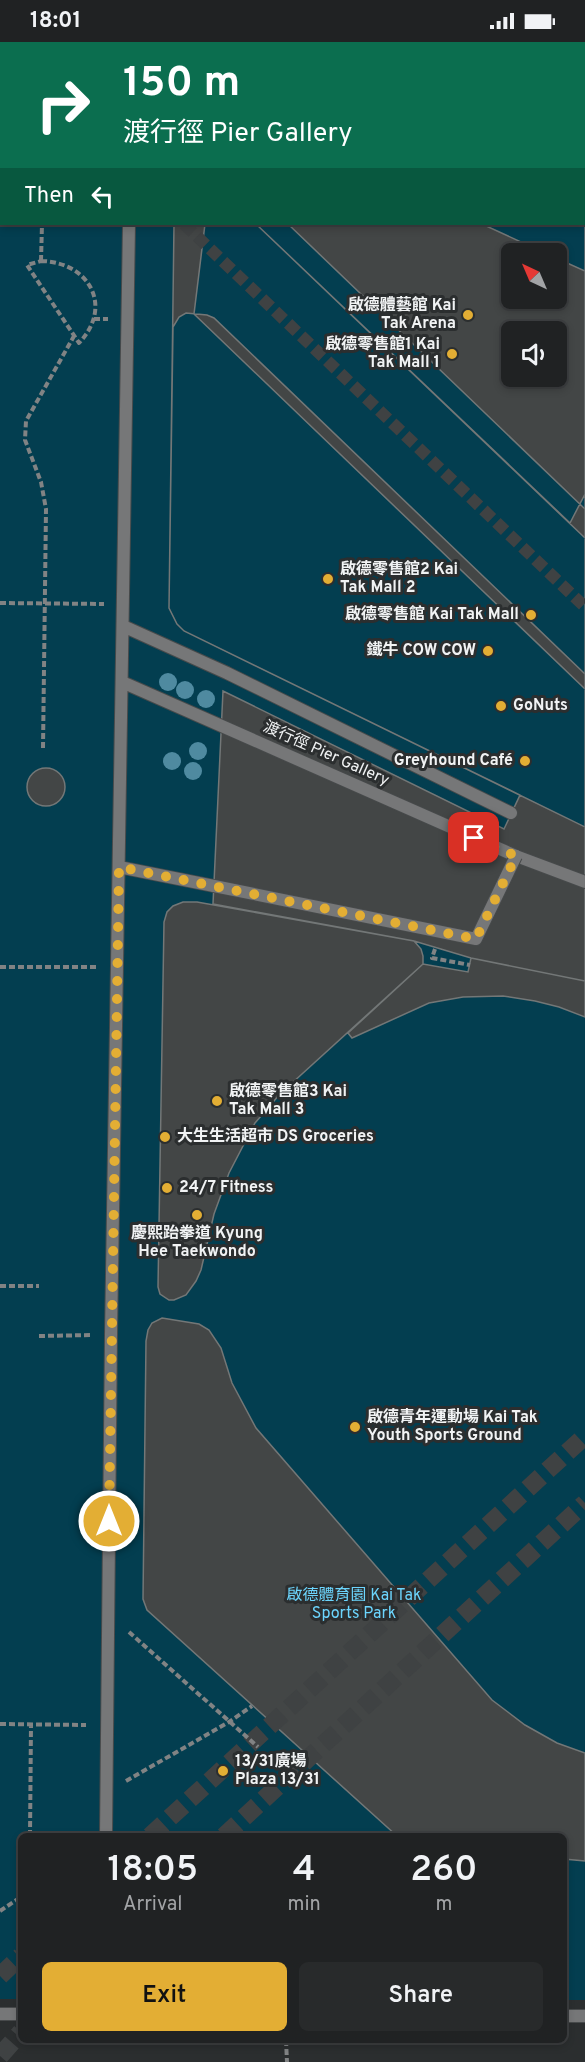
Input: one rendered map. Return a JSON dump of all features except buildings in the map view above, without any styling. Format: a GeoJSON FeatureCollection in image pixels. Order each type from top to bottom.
{"type":"FeatureCollection","features":[{"type":"Feature","properties":{"kind":"street"},"geometry":{"type":"LineString","coordinates":[[105,1833],[129,225]]}},
{"type":"Feature","properties":{"kind":"street"},"geometry":{"type":"LineString","coordinates":[[123,626],[237,678],[512,813]]}},
{"type":"Feature","properties":{"kind":"street","name":"渡行徑 Pier Gallery"},"geometry":{"type":"LineString","coordinates":[[122,682],[516,856],[585,882]]}},
{"type":"Feature","properties":{"kind":"street"},"geometry":{"type":"LineString","coordinates":[[119,867],[476,939],[516,856]]}},
{"type":"Feature","properties":{"kind":"street"},"geometry":{"type":"LineString","coordinates":[[0,2014],[18,2014]]}},
{"type":"Feature","properties":{"kind":"street"},"geometry":{"type":"LineString","coordinates":[[567,2016],[585,2016]]}},
{"type":"Feature","properties":{"kind":"path"},"geometry":{"type":"LineString","coordinates":[[41,261],[42,225]]}},
{"type":"Feature","properties":{"kind":"path"},"geometry":{"type":"LineString","coordinates":[[41,261],[54,261],[67,265],[87,281],[93,293],[95,306],[91,328],[79,343],[27,265],[41,261]]}},
{"type":"Feature","properties":{"kind":"path"},"geometry":{"type":"LineString","coordinates":[[43,748],[46,509],[45,495],[27,449],[24,430],[30,412],[74,336]]}},
{"type":"Feature","properties":{"kind":"path"},"geometry":{"type":"LineString","coordinates":[[0,603],[123,605]]}},
{"type":"Feature","properties":{"kind":"path"},"geometry":{"type":"LineString","coordinates":[[440,960],[470,964]]}},
{"type":"Feature","properties":{"kind":"path"},"geometry":{"type":"LineString","coordinates":[[0,967],[117,967]]}},
{"type":"Feature","properties":{"kind":"path"},"geometry":{"type":"LineString","coordinates":[[0,1286],[39,1286]]}},
{"type":"Feature","properties":{"kind":"path"},"geometry":{"type":"LineString","coordinates":[[39,1336],[111,1335]]}},
{"type":"Feature","properties":{"kind":"path"},"geometry":{"type":"LineString","coordinates":[[108,1614],[258,1748]]}},
{"type":"Feature","properties":{"kind":"path"},"geometry":{"type":"LineString","coordinates":[[106,1793],[229,1722],[252,1706]]}},
{"type":"Feature","properties":{"kind":"path"},"geometry":{"type":"LineString","coordinates":[[0,1724],[106,1725]]}},
{"type":"Feature","properties":{"kind":"path"},"geometry":{"type":"LineString","coordinates":[[30,1833],[31,1725]]}},
{"type":"Feature","properties":{"kind":"path"},"geometry":{"type":"LineString","coordinates":[[0,1911],[18,1899]]}},
{"type":"Feature","properties":{"kind":"path"},"geometry":{"type":"LineString","coordinates":[[286,2043],[287,2062]]}},
{"type":"Feature","properties":{"kind":"green space","name":"啟德體育園 Kai Tak Sports Park"},"geometry":{"type":"Polygon","coordinates":[[[0,225],[585,225],[585,2000],[567,2000],[567,1833],[18,1833],[18,1999],[0,1999],[0,225]]]}},
{"type":"Feature","properties":{"kind":"tunnel"},"geometry":{"type":"LineString","coordinates":[[185,225],[585,607]]}},
{"type":"Feature","properties":{"kind":"tunnel"},"geometry":{"type":"LineString","coordinates":[[153,1833],[585,1436]]}},
{"type":"Feature","properties":{"kind":"tunnel"},"geometry":{"type":"LineString","coordinates":[[227,1833],[585,1503]]}},
{"type":"Feature","properties":{"kind":"tunnel"},"geometry":{"type":"LineString","coordinates":[[0,1976],[18,1959]]}},
{"type":"Feature","properties":{"kind":"tunnel"},"geometry":{"type":"LineString","coordinates":[[0,2056],[18,2035]]}},
{"type":"Feature","properties":{"kind":"place","name":"啟德體藝館 Kai Tak Arena"},"geometry":{"type":"Point","coordinates":[468,315]}},
{"type":"Feature","properties":{"kind":"place","name":"啟德零售館1 Kai Tak Mall 1"},"geometry":{"type":"Point","coordinates":[452,354]}},
{"type":"Feature","properties":{"kind":"place","name":"啟德零售館2 Kai Tak Mall 2"},"geometry":{"type":"Point","coordinates":[328,579]}},
{"type":"Feature","properties":{"kind":"place","name":"啟德零售館 Kai Tak Mall"},"geometry":{"type":"Point","coordinates":[531,615]}},
{"type":"Feature","properties":{"kind":"place","name":"鐵牛 COW COW"},"geometry":{"type":"Point","coordinates":[488,651]}},
{"type":"Feature","properties":{"kind":"place","name":"GoNuts"},"geometry":{"type":"Point","coordinates":[501,706]}},
{"type":"Feature","properties":{"kind":"place","name":"Greyhound Café"},"geometry":{"type":"Point","coordinates":[525,761]}},
{"type":"Feature","properties":{"kind":"place","name":"啟德零售館3 Kai Tak Mall 3"},"geometry":{"type":"Point","coordinates":[217,1101]}},
{"type":"Feature","properties":{"kind":"place","name":"大生生活超市 DS Groceries"},"geometry":{"type":"Point","coordinates":[165,1137]}},
{"type":"Feature","properties":{"kind":"place","name":"24/7 Fitness"},"geometry":{"type":"Point","coordinates":[167,1188]}},
{"type":"Feature","properties":{"kind":"place","name":"慶熙跆拳道 Kyung Hee Taekwondo"},"geometry":{"type":"Point","coordinates":[197,1215]}},
{"type":"Feature","properties":{"kind":"place","name":"啟德青年運動場 Kai Tak Youth Sports Ground"},"geometry":{"type":"Point","coordinates":[355,1427]}},
{"type":"Feature","properties":{"kind":"place","name":"13/31廣場 Plaza 13/31"},"geometry":{"type":"Point","coordinates":[223,1771]}},
{"type":"Feature","properties":{"kind":"route"},"geometry":{"type":"LineString","coordinates":[[109,1521],[119,867],[476,939],[516,856],[474,838]]}}]}
